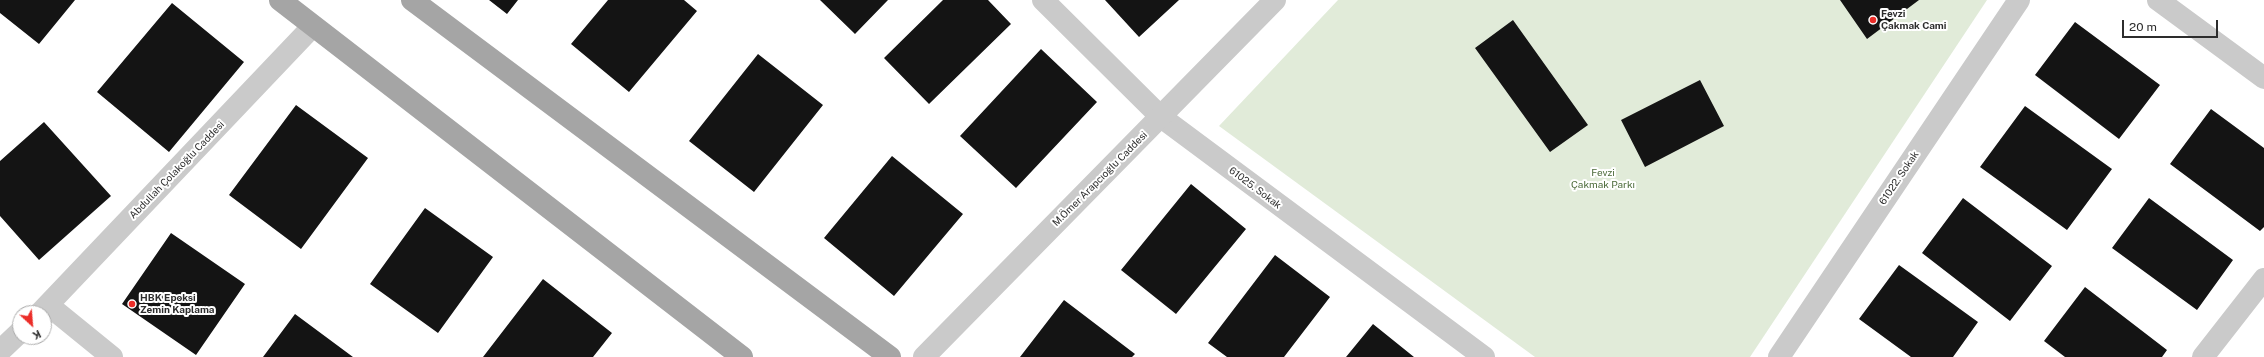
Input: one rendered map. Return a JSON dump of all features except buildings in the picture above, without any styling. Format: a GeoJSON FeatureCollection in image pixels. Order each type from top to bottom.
{"type":"FeatureCollection","features":[{"type":"Feature","properties":{"kind":"main road"},"geometry":{"type":"LineString","coordinates":[[280,0],[742,357]]}},
{"type":"Feature","properties":{"kind":"main road"},"geometry":{"type":"LineString","coordinates":[[412,0],[890,357]]}},
{"type":"Feature","properties":{"kind":"street","name":"61025. Sokak"},"geometry":{"type":"LineString","coordinates":[[1042,0],[1161,117],[1484,357]]}},
{"type":"Feature","properties":{"kind":"street","name":"M.Ömer Arapcıoğlu Caddesi"},"geometry":{"type":"LineString","coordinates":[[924,357],[1275,0]]}},
{"type":"Feature","properties":{"kind":"street","name":"61022. Sokak"},"geometry":{"type":"LineString","coordinates":[[1779,357],[2020,0]]}},
{"type":"Feature","properties":{"kind":"street"},"geometry":{"type":"LineString","coordinates":[[2158,0],[2264,78]]}},
{"type":"Feature","properties":{"kind":"street","name":"Abdullah Çolakoğlu Caddesi"},"geometry":{"type":"LineString","coordinates":[[48,305],[313,26]]}},
{"type":"Feature","properties":{"kind":"street"},"geometry":{"type":"LineString","coordinates":[[2203,357],[2264,279]]}},
{"type":"Feature","properties":{"kind":"street"},"geometry":{"type":"LineString","coordinates":[[52,315],[112,357]]}},
{"type":"Feature","properties":{"kind":"street"},"geometry":{"type":"LineString","coordinates":[[0,351],[12,340]]}},
{"type":"Feature","properties":{"kind":"green space","name":"Fevzi Çakmak Parkı"},"geometry":{"type":"Polygon","coordinates":[[[1338,0],[1987,0],[1750,357],[1535,357],[1219,126],[1338,0]]]}},
{"type":"Feature","properties":{"kind":"place","name":"Fevzi Çakmak Cami"},"geometry":{"type":"Point","coordinates":[1873,20]}},
{"type":"Feature","properties":{"kind":"place","name":"HBK Epoksi Zemin Kaplama"},"geometry":{"type":"Point","coordinates":[132,304]}}]}
